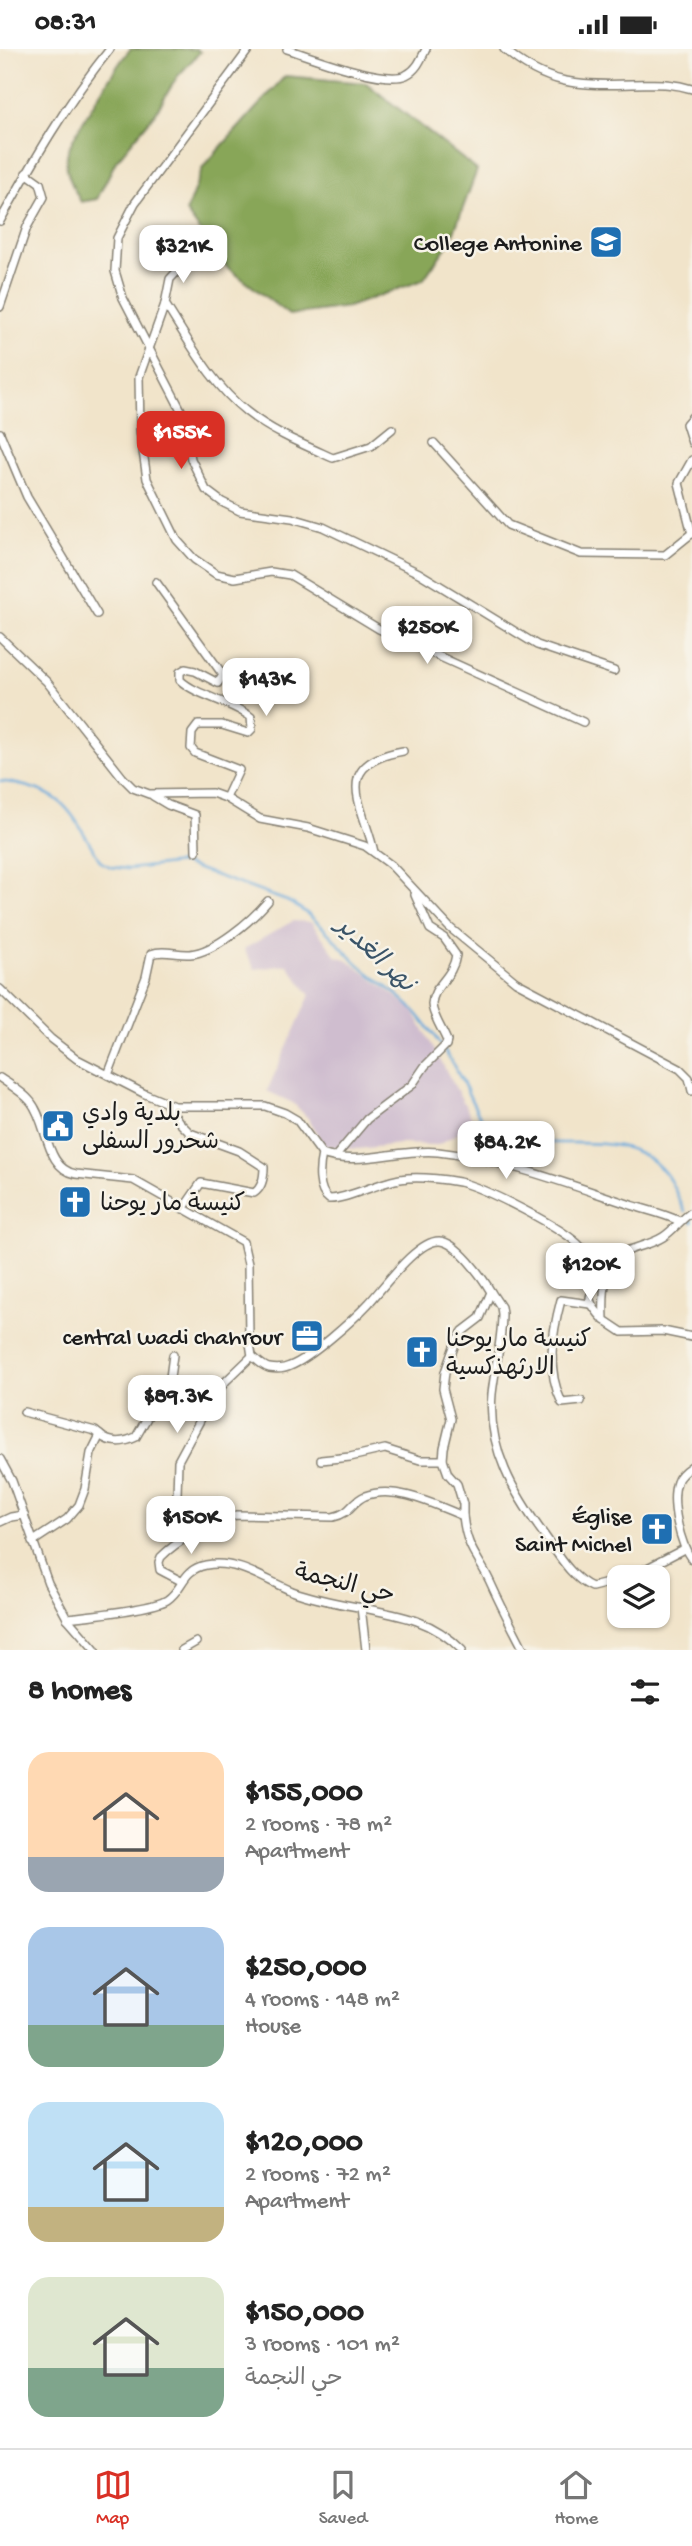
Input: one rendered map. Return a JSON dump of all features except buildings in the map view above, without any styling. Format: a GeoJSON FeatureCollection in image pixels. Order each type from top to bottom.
{"type":"FeatureCollection","features":[{"type":"Feature","properties":{"kind":"street"},"geometry":{"type":"LineString","coordinates":[[0,221],[26,173],[90,73],[110,49]]}},
{"type":"Feature","properties":{"kind":"street"},"geometry":{"type":"LineString","coordinates":[[249,49],[135,203],[117,238],[115,271],[123,298],[182,412],[191,459],[206,490],[240,511],[292,518],[323,527],[419,573],[537,645],[614,671]]}},
{"type":"Feature","properties":{"kind":"street"},"geometry":{"type":"LineString","coordinates":[[287,49],[388,77],[404,76],[413,70],[426,49]]}},
{"type":"Feature","properties":{"kind":"street"},"geometry":{"type":"LineString","coordinates":[[504,49],[525,67],[559,82],[672,83],[692,89]]}},
{"type":"Feature","properties":{"kind":"street"},"geometry":{"type":"LineString","coordinates":[[0,307],[27,227],[44,197],[40,183],[26,173]]}},
{"type":"Feature","properties":{"kind":"street"},"geometry":{"type":"LineString","coordinates":[[188,260],[170,279],[165,304],[139,377],[140,430],[147,479],[177,540],[194,559],[216,574],[235,578],[271,572],[290,575],[379,629],[583,722]]}},
{"type":"Feature","properties":{"kind":"street"},"geometry":{"type":"LineString","coordinates":[[165,304],[214,379],[247,412],[296,442],[333,458],[371,446],[392,429]]}},
{"type":"Feature","properties":{"kind":"street"},"geometry":{"type":"LineString","coordinates":[[692,417],[686,424],[692,443]]}},
{"type":"Feature","properties":{"kind":"street"},"geometry":{"type":"LineString","coordinates":[[0,433],[27,497],[97,614]]}},
{"type":"Feature","properties":{"kind":"street"},"geometry":{"type":"LineString","coordinates":[[434,443],[508,525],[581,554],[665,555],[692,534],[679,483],[692,460]]}},
{"type":"Feature","properties":{"kind":"street"},"geometry":{"type":"LineString","coordinates":[[156,582],[223,675],[218,683],[195,671],[184,669],[180,672],[180,680],[234,705],[251,717],[253,724],[248,733],[209,724],[198,725],[192,733],[191,748],[195,753],[239,770],[226,798]]}},
{"type":"Feature","properties":{"kind":"street"},"geometry":{"type":"LineString","coordinates":[[0,637],[47,682],[133,788],[195,815],[196,851]]}},
{"type":"Feature","properties":{"kind":"street"},"geometry":{"type":"LineString","coordinates":[[374,852],[357,801],[358,782],[370,761],[402,751]]}},
{"type":"Feature","properties":{"kind":"street"},"geometry":{"type":"LineString","coordinates":[[149,794],[212,793],[226,798],[260,819],[331,835],[365,846],[391,865],[413,890],[482,956],[516,982],[692,1073]]}},
{"type":"Feature","properties":{"kind":"street"},"geometry":{"type":"LineString","coordinates":[[335,1157],[367,1119],[412,1085],[425,1066],[442,1052],[447,1041],[432,1006],[436,990],[454,968],[456,955],[444,938],[430,929],[413,890]]}},
{"type":"Feature","properties":{"kind":"street"},"geometry":{"type":"LineString","coordinates":[[108,1075],[146,977],[151,954],[164,951],[196,953],[233,934],[268,901]]}},
{"type":"Feature","properties":{"kind":"street"},"geometry":{"type":"LineString","coordinates":[[0,989],[51,1039],[77,1059],[167,1104],[265,1106],[298,1120],[322,1154],[353,1159],[389,1153],[438,1152],[550,1178],[679,1221]]}},
{"type":"Feature","properties":{"kind":"street"},"geometry":{"type":"LineString","coordinates":[[680,1069],[689,1078],[692,1091]]}},
{"type":"Feature","properties":{"kind":"street"},"geometry":{"type":"LineString","coordinates":[[0,1078],[31,1103],[41,1119],[59,1167],[67,1173],[133,1180],[240,1240],[246,1247],[248,1264],[249,1337],[252,1356],[270,1368],[289,1367],[297,1363],[362,1310],[402,1265],[433,1241],[442,1241],[453,1247],[481,1276],[501,1307],[492,1393],[493,1433],[510,1483],[563,1562],[579,1579],[592,1587],[607,1583]]}},
{"type":"Feature","properties":{"kind":"street"},"geometry":{"type":"LineString","coordinates":[[167,1104],[190,1133],[239,1151],[264,1167],[264,1176],[258,1191],[254,1193],[201,1183],[183,1209]]}},
{"type":"Feature","properties":{"kind":"street"},"geometry":{"type":"LineString","coordinates":[[322,1154],[320,1167],[325,1198],[338,1199],[382,1182],[404,1178],[461,1183],[519,1208],[565,1233],[595,1265],[598,1273],[597,1282],[590,1294],[590,1304]]}},
{"type":"Feature","properties":{"kind":"street"},"geometry":{"type":"LineString","coordinates":[[604,1320],[606,1283],[614,1262],[627,1251],[666,1235],[692,1212]]}},
{"type":"Feature","properties":{"kind":"street"},"geometry":{"type":"LineString","coordinates":[[491,1292],[480,1318],[463,1331],[456,1341],[447,1365],[443,1389],[450,1410],[451,1425],[443,1460],[447,1474],[457,1484],[468,1545],[492,1585],[524,1650]]}},
{"type":"Feature","properties":{"kind":"street"},"geometry":{"type":"LineString","coordinates":[[581,1401],[562,1403],[557,1392],[552,1359],[554,1329],[561,1300],[590,1304],[604,1320],[622,1332],[663,1331],[692,1337]]}},
{"type":"Feature","properties":{"kind":"street"},"geometry":{"type":"LineString","coordinates":[[24,1412],[95,1431],[106,1440],[116,1442],[136,1437],[169,1385],[173,1355]]}},
{"type":"Feature","properties":{"kind":"street"},"geometry":{"type":"LineString","coordinates":[[190,1537],[177,1495],[178,1461],[211,1401],[226,1381],[252,1356]]}},
{"type":"Feature","properties":{"kind":"street"},"geometry":{"type":"LineString","coordinates":[[32,1542],[66,1519],[79,1505],[85,1489],[91,1453],[100,1435]]}},
{"type":"Feature","properties":{"kind":"street"},"geometry":{"type":"LineString","coordinates":[[321,1460],[385,1449],[420,1460],[443,1460]]}},
{"type":"Feature","properties":{"kind":"street"},"geometry":{"type":"LineString","coordinates":[[0,1459],[12,1481],[47,1583],[67,1618],[95,1650]]}},
{"type":"Feature","properties":{"kind":"street"},"geometry":{"type":"LineString","coordinates":[[692,1466],[678,1479],[676,1485],[676,1507],[684,1549],[692,1560]]}},
{"type":"Feature","properties":{"kind":"street"},"geometry":{"type":"LineString","coordinates":[[181,1581],[160,1570],[159,1562],[167,1551],[236,1515],[322,1517],[344,1514],[361,1498],[374,1493],[408,1496],[463,1515]]}},
{"type":"Feature","properties":{"kind":"street"},"geometry":{"type":"LineString","coordinates":[[0,1523],[11,1517],[24,1515]]}},
{"type":"Feature","properties":{"kind":"street"},"geometry":{"type":"LineString","coordinates":[[653,1565],[684,1549]]}},
{"type":"Feature","properties":{"kind":"street","name":"حي النجمة"},"geometry":{"type":"LineString","coordinates":[[67,1618],[163,1602],[174,1594],[187,1574],[206,1565],[232,1567],[326,1601],[409,1618],[433,1627],[462,1650]]}},
{"type":"Feature","properties":{"kind":"street"},"geometry":{"type":"LineString","coordinates":[[362,1607],[366,1650]]}},
{"type":"Feature","properties":{"kind":"street"},"geometry":{"type":"LineString","coordinates":[[182,1650],[196,1642]]}},
{"type":"Feature","properties":{"kind":"shaded area"},"geometry":{"type":"Polygon","coordinates":[[[293,921],[311,922],[336,956],[346,959],[412,1009],[475,1123],[438,1145],[400,1144],[358,1149],[324,1146],[308,1118],[293,1103],[267,1091],[310,995],[288,965],[255,969],[244,949],[293,921]]]}},
{"type":"Feature","properties":{"kind":"green space"},"geometry":{"type":"Polygon","coordinates":[[[131,49],[196,49],[200,52],[177,77],[154,115],[116,161],[97,199],[81,202],[67,171],[68,151],[97,98],[131,49]]]}},
{"type":"Feature","properties":{"kind":"green space"},"geometry":{"type":"Polygon","coordinates":[[[285,76],[366,83],[477,170],[451,240],[423,280],[348,307],[289,315],[227,267],[186,212],[203,167],[285,76]]]}},
{"type":"Feature","properties":{"kind":"waterway","name":"نهر الغدير"},"geometry":{"type":"LineString","coordinates":[[0,781],[39,790],[53,797],[72,815],[101,862],[111,867],[128,869],[181,863],[297,907],[316,921],[358,964],[415,1012],[447,1055],[477,1110],[490,1127],[509,1137],[530,1142],[601,1144],[624,1147],[646,1156],[668,1177],[685,1211]]}},
{"type":"Feature","properties":{"kind":"waterway","name":"نهر الغدير"},"geometry":{"type":"LineString","coordinates":[[690,1218],[692,1222]]}},
{"type":"Feature","properties":{"kind":"place","name":"College Antonine"},"geometry":{"type":"Point","coordinates":[606,242]}},
{"type":"Feature","properties":{"kind":"place","name":"بلدية وادي شحرور السفلى"},"geometry":{"type":"Point","coordinates":[58,1126]}},
{"type":"Feature","properties":{"kind":"place","name":"كنيسة مار يوحنا"},"geometry":{"type":"Point","coordinates":[75,1202]}},
{"type":"Feature","properties":{"kind":"place","name":"central wadi chahrour"},"geometry":{"type":"Point","coordinates":[307,1336]}},
{"type":"Feature","properties":{"kind":"place","name":"كنيسة مار يوحنا الارثهذكسية"},"geometry":{"type":"Point","coordinates":[422,1352]}},
{"type":"Feature","properties":{"kind":"place","name":"Église Saint Michel"},"geometry":{"type":"Point","coordinates":[657,1529]}}]}
